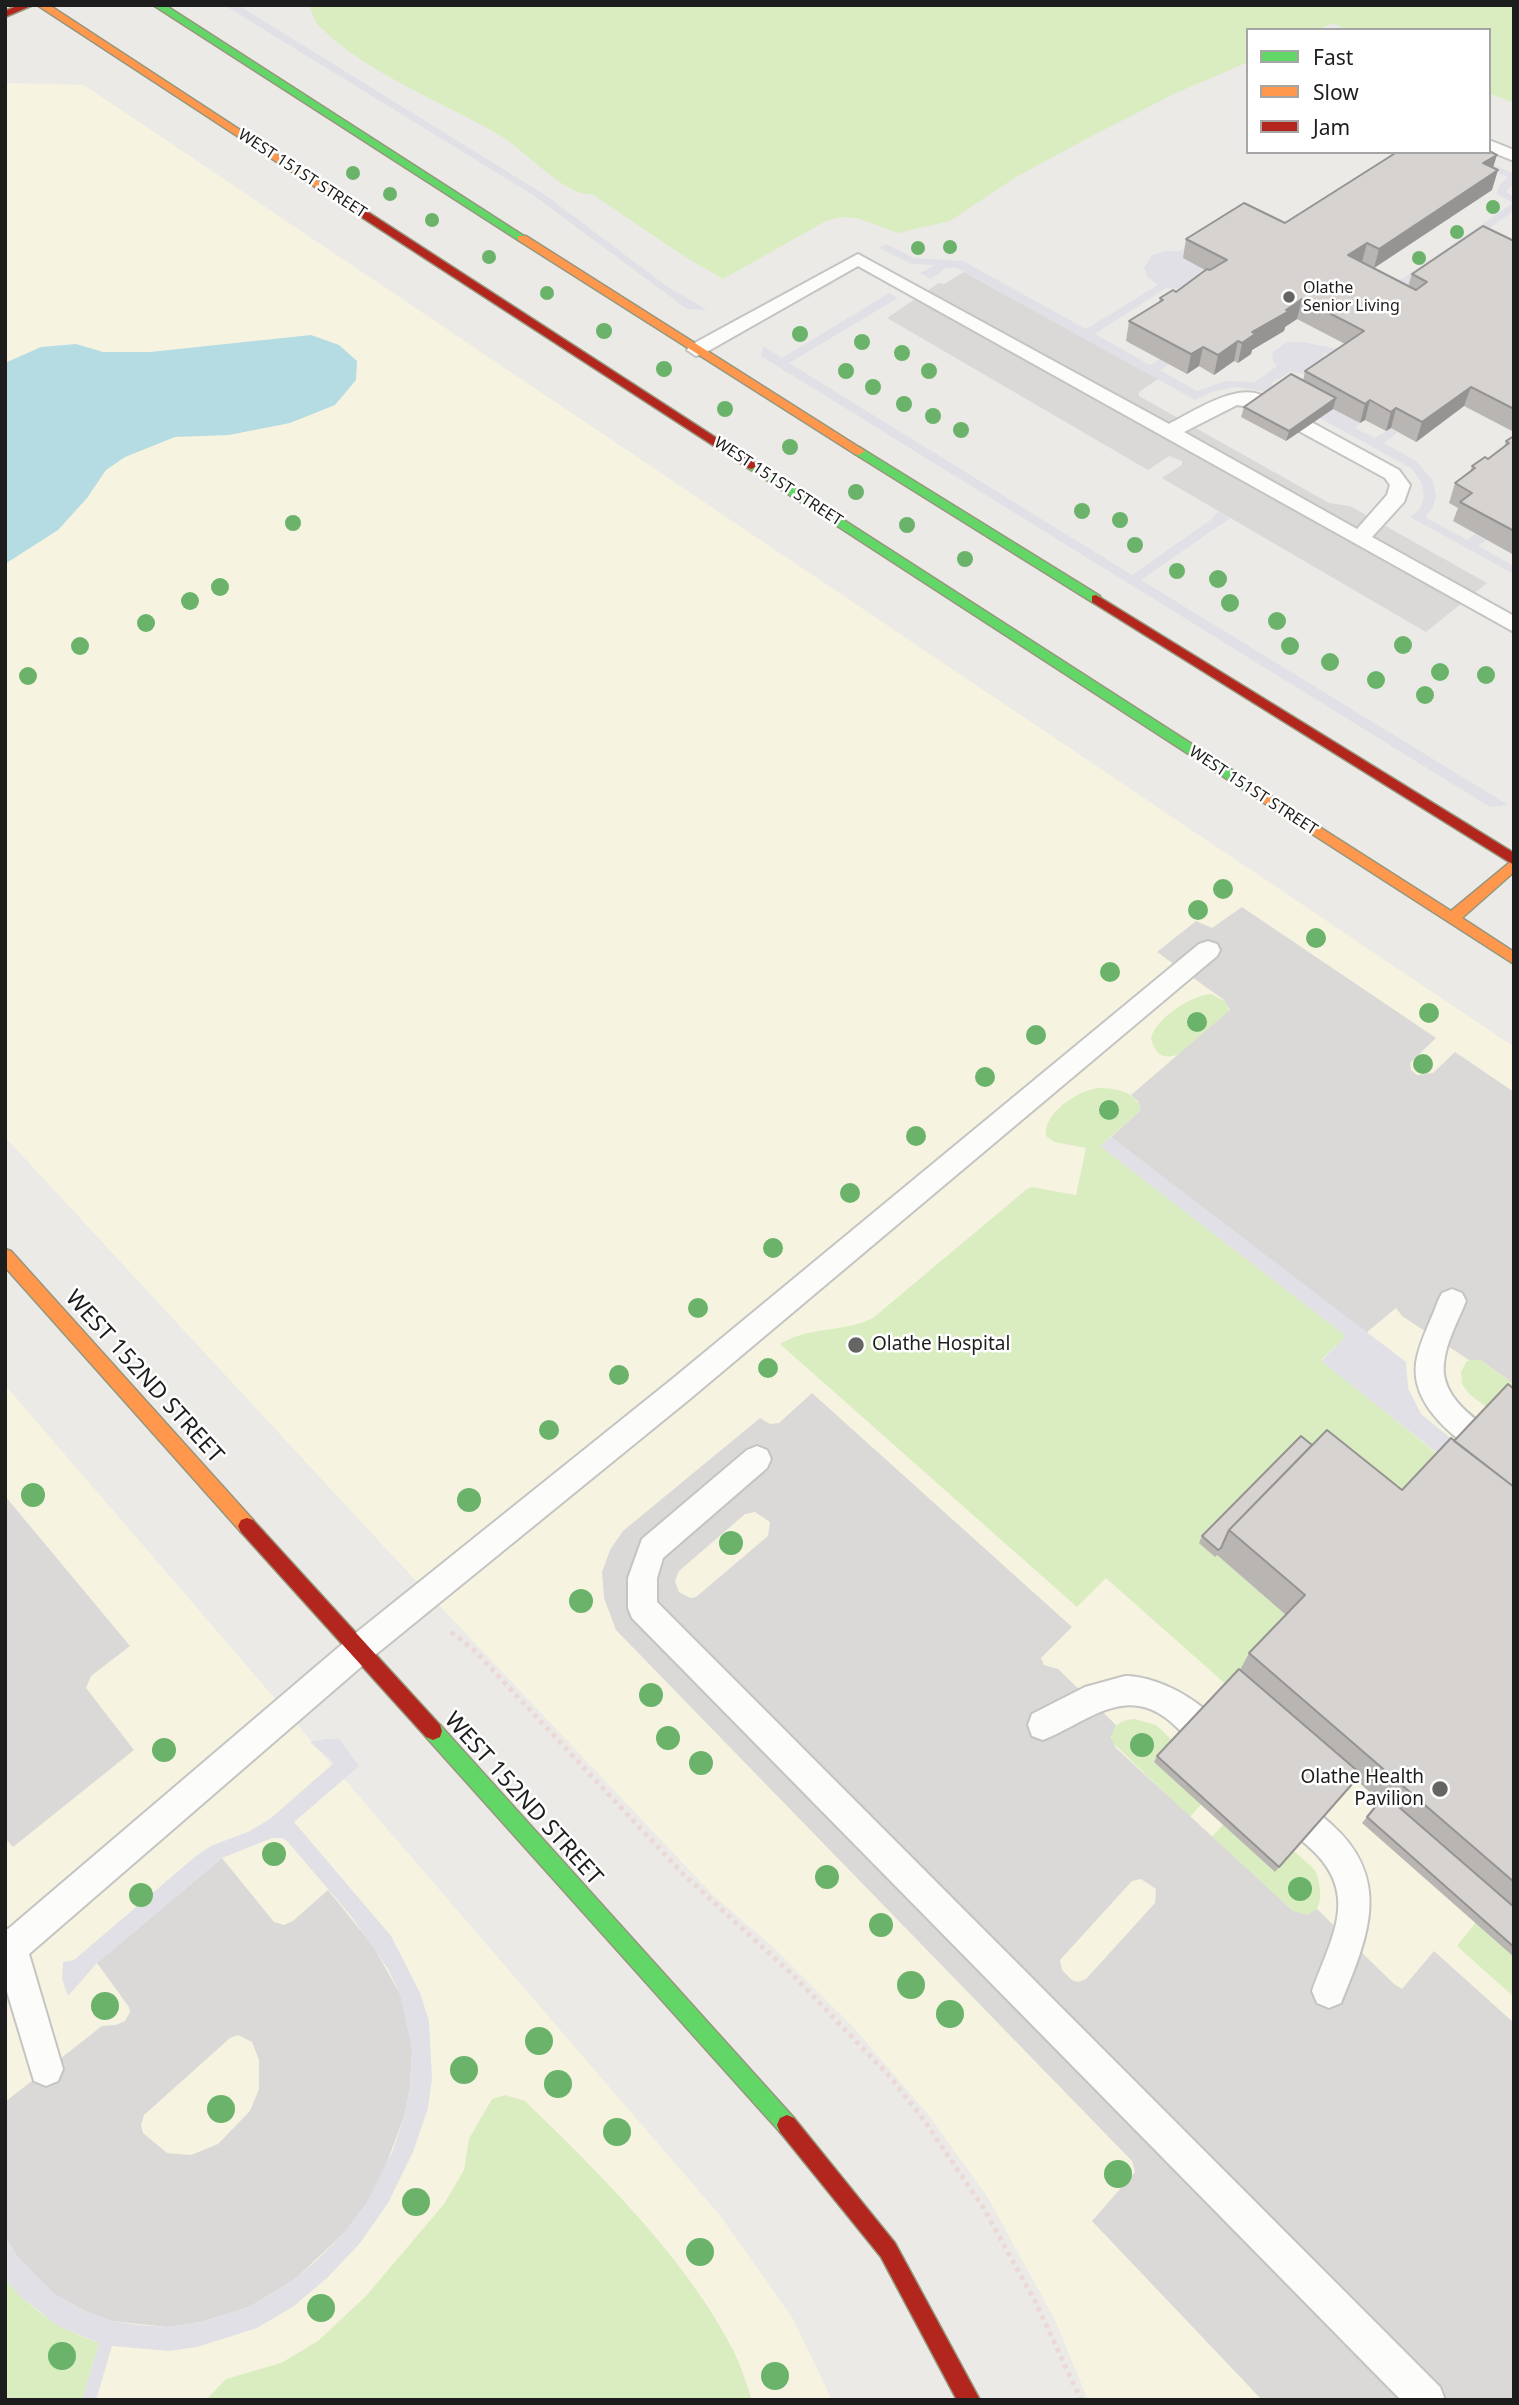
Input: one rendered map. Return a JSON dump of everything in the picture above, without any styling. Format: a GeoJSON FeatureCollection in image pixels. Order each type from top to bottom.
{"type":"FeatureCollection","features":[{"type":"Feature","properties":{"kind":"main road"},"geometry":{"type":"LineString","coordinates":[[5,14],[27,5]]}},
{"type":"Feature","properties":{"kind":"main road","name":"WEST 151ST STREET"},"geometry":{"type":"LineString","coordinates":[[42,5],[1514,959]]}},
{"type":"Feature","properties":{"kind":"main road"},"geometry":{"type":"LineString","coordinates":[[158,5],[695,350],[1514,862],[1451,919]]}},
{"type":"Feature","properties":{"kind":"main road","name":"WEST 152ND STREET"},"geometry":{"type":"LineString","coordinates":[[5,1256],[794,2133],[888,2250],[969,2400]]}},
{"type":"Feature","properties":{"kind":"lane"},"geometry":{"type":"LineString","coordinates":[[1491,146],[1514,156]]}},
{"type":"Feature","properties":{"kind":"lane"},"geometry":{"type":"LineString","coordinates":[[695,350],[858,259],[1514,625]]}},
{"type":"Feature","properties":{"kind":"lane"},"geometry":{"type":"LineString","coordinates":[[1170,432],[1233,399],[1245,398],[1261,403]]}},
{"type":"Feature","properties":{"kind":"lane"},"geometry":{"type":"LineString","coordinates":[[1306,427],[1392,474],[1400,485],[1397,497],[1359,539]]}},
{"type":"Feature","properties":{"kind":"lane"},"geometry":{"type":"LineString","coordinates":[[46,2069],[8,1946],[358,1650],[681,1389],[1208,950]]}},
{"type":"Feature","properties":{"kind":"lane"},"geometry":{"type":"LineString","coordinates":[[1452,1301],[1430,1363],[1429,1381],[1438,1400],[1457,1419],[1514,1463]]}},
{"type":"Feature","properties":{"kind":"lane"},"geometry":{"type":"LineString","coordinates":[[757,1460],[652,1549],[640,1583],[643,1608],[1427,2400]]}},
{"type":"Feature","properties":{"kind":"lane"},"geometry":{"type":"LineString","coordinates":[[1043,1725],[1105,1694],[1131,1689],[1154,1694],[1177,1709],[1238,1763]]}},
{"type":"Feature","properties":{"kind":"lane"},"geometry":{"type":"LineString","coordinates":[[1268,1790],[1338,1853],[1352,1872],[1357,1892],[1354,1916],[1329,1991]]}},
{"type":"Feature","properties":{"kind":"path"},"geometry":{"type":"LineString","coordinates":[[451,1631],[482,1658],[682,1873],[811,1993],[892,2080],[931,2129],[977,2195],[1020,2270],[1082,2400]]}},
{"type":"Feature","properties":{"kind":"shaded area"},"geometry":{"type":"Polygon","coordinates":[[[224,5],[238,5],[545,195],[665,285],[707,310],[687,309],[533,195],[224,5]]]}},
{"type":"Feature","properties":{"kind":"shaded area","name":"Olathe Hospital"},"geometry":{"type":"Polygon","coordinates":[[[5,83],[84,85],[1514,1047],[1514,2400],[1088,2400],[1055,2320],[987,2196],[927,2113],[856,2030],[772,1946],[713,1895],[390,1553],[5,1137],[5,83]]]}},
{"type":"Feature","properties":{"kind":"shaded area"},"geometry":{"type":"Polygon","coordinates":[[[1471,154],[1514,174],[1514,183],[1506,192],[1514,197],[1514,211],[1393,294],[1380,294],[1513,203],[1497,194],[1499,186],[1508,177],[1475,162],[1471,154]]]}},
{"type":"Feature","properties":{"kind":"shaded area"},"geometry":{"type":"Polygon","coordinates":[[[886,244],[914,258],[963,261],[1086,329],[1158,285],[1147,276],[1144,268],[1152,255],[1180,251],[1186,247],[1217,277],[1182,290],[1166,288],[1095,334],[1150,365],[1160,359],[1169,364],[1160,370],[1197,391],[1226,381],[1255,382],[1277,366],[1272,359],[1273,352],[1287,342],[1338,349],[1333,355],[1323,353],[1326,362],[1314,372],[1290,372],[1270,384],[1300,391],[1360,423],[1355,428],[1375,438],[1391,428],[1398,432],[1384,443],[1416,461],[1433,481],[1436,497],[1432,509],[1425,517],[1467,540],[1475,534],[1486,540],[1478,546],[1514,566],[1514,574],[1410,517],[1419,510],[1424,497],[1422,483],[1411,468],[1274,393],[1236,387],[1214,391],[1195,400],[957,268],[946,268],[931,279],[920,273],[936,265],[912,264],[879,248],[886,244]]]}},
{"type":"Feature","properties":{"kind":"shaded area"},"geometry":{"type":"Polygon","coordinates":[[[964,272],[1158,379],[1139,392],[1139,396],[1329,503],[1350,506],[1487,583],[1426,632],[1162,478],[1182,465],[1182,461],[1169,456],[1148,470],[887,318],[939,283],[944,284],[964,272]]]}},
{"type":"Feature","properties":{"kind":"shaded area"},"geometry":{"type":"Polygon","coordinates":[[[889,293],[898,298],[789,363],[1132,575],[1212,519],[1219,511],[1230,518],[1141,580],[1508,805],[1490,807],[761,356],[763,346],[782,358],[889,293]]]}},
{"type":"Feature","properties":{"kind":"shaded area"},"geometry":{"type":"Polygon","coordinates":[[[1242,907],[1436,1038],[1410,1063],[1411,1070],[1417,1075],[1433,1073],[1455,1052],[1514,1092],[1514,1384],[1481,1360],[1469,1360],[1402,1316],[1396,1308],[1366,1333],[1111,1137],[1141,1110],[1138,1101],[1131,1095],[1230,1010],[1224,1000],[1157,952],[1196,921],[1212,928],[1242,907]]]}},
{"type":"Feature","properties":{"kind":"shaded area"},"geometry":{"type":"Polygon","coordinates":[[[1111,1137],[1406,1362],[1408,1388],[1421,1414],[1514,1490],[1446,1460],[1321,1361],[1346,1336],[1100,1146],[1111,1137]]]}},
{"type":"Feature","properties":{"kind":"shaded area"},"geometry":{"type":"Polygon","coordinates":[[[5,1385],[722,2218],[793,2319],[832,2400],[5,2400],[5,1385]]]}},
{"type":"Feature","properties":{"kind":"shaded area"},"geometry":{"type":"Polygon","coordinates":[[[812,1393],[1072,1627],[1041,1658],[1044,1665],[1058,1669],[1116,1725],[1111,1737],[1116,1748],[1293,1911],[1307,1915],[1317,1909],[1402,1989],[1434,1951],[1514,2023],[1514,2400],[1262,2400],[1092,2221],[1135,2172],[1132,2161],[616,1630],[604,1598],[602,1572],[610,1550],[623,1531],[760,1418],[770,1424],[779,1423],[812,1393]],[[755,1512],[745,1514],[679,1571],[675,1581],[679,1592],[690,1598],[696,1597],[768,1536],[770,1522],[755,1512]],[[1141,1879],[1132,1881],[1060,1960],[1062,1970],[1072,1980],[1078,1982],[1086,1979],[1155,1903],[1156,1889],[1141,1879]]]}},
{"type":"Feature","properties":{"kind":"shaded area"},"geometry":{"type":"Polygon","coordinates":[[[5,1496],[130,1646],[91,1676],[86,1688],[134,1750],[13,1847],[5,1838],[5,1496]]]}},
{"type":"Feature","properties":{"kind":"shaded area"},"geometry":{"type":"Polygon","coordinates":[[[339,1739],[359,1766],[294,1822],[391,1936],[420,1993],[429,2021],[432,2079],[428,2108],[413,2152],[388,2203],[360,2243],[328,2277],[294,2306],[257,2328],[197,2347],[169,2351],[112,2346],[96,2400],[82,2400],[99,2343],[58,2326],[20,2296],[5,2279],[5,2237],[17,2256],[54,2294],[87,2312],[111,2321],[139,2325],[168,2327],[201,2322],[249,2307],[295,2279],[317,2260],[344,2233],[366,2204],[393,2150],[410,2088],[412,2050],[400,1994],[388,1969],[351,1916],[282,1838],[272,1838],[222,1858],[97,1963],[68,1996],[62,1979],[63,1962],[74,1960],[196,1856],[211,1846],[250,1831],[270,1819],[334,1763],[310,1742],[339,1739]]]}},
{"type":"Feature","properties":{"kind":"shaded area"},"geometry":{"type":"Polygon","coordinates":[[[222,1858],[274,1922],[284,1925],[293,1921],[328,1890],[373,1946],[400,1994],[412,2050],[410,2088],[404,2117],[381,2178],[344,2233],[295,2279],[249,2307],[201,2322],[168,2327],[111,2321],[87,2312],[54,2294],[17,2256],[5,2237],[5,2102],[102,2026],[125,2021],[130,2012],[97,1963],[222,1858]],[[238,2035],[230,2038],[144,2115],[141,2125],[143,2133],[167,2153],[191,2155],[218,2144],[250,2111],[259,2089],[259,2060],[252,2042],[238,2035]]]}},
{"type":"Feature","properties":{"kind":"green space"},"geometry":{"type":"Polygon","coordinates":[[[309,5],[1514,5],[1514,103],[1491,94],[1491,28],[1343,28],[1333,23],[1322,28],[1246,28],[1246,63],[1174,94],[1088,138],[1016,177],[950,221],[898,233],[857,218],[841,217],[826,221],[723,279],[682,255],[592,194],[571,189],[559,182],[504,138],[362,61],[319,26],[309,5]]]}},
{"type":"Feature","properties":{"kind":"green space"},"geometry":{"type":"Polygon","coordinates":[[[1211,994],[1228,1003],[1229,1013],[1200,1040],[1177,1055],[1166,1056],[1157,1052],[1151,1039],[1166,1016],[1184,1003],[1211,994]]]}},
{"type":"Feature","properties":{"kind":"green space"},"geometry":{"type":"Polygon","coordinates":[[[1098,1088],[1118,1090],[1130,1095],[1141,1110],[1100,1146],[1346,1336],[1321,1360],[1446,1461],[1387,1516],[1218,1556],[1291,1619],[1230,1688],[1106,1578],[1077,1607],[780,1344],[803,1334],[850,1326],[873,1318],[1027,1189],[1032,1187],[1076,1195],[1086,1148],[1054,1142],[1046,1136],[1047,1127],[1050,1119],[1063,1104],[1098,1088]]]}},
{"type":"Feature","properties":{"kind":"green space"},"geometry":{"type":"Polygon","coordinates":[[[1473,1358],[1481,1360],[1514,1384],[1514,1428],[1469,1394],[1462,1384],[1461,1372],[1466,1362],[1473,1358]]]}},
{"type":"Feature","properties":{"kind":"green space"},"geometry":{"type":"Polygon","coordinates":[[[1135,1719],[1156,1725],[1219,1784],[1190,1817],[1112,1742],[1117,1725],[1135,1719]]]}},
{"type":"Feature","properties":{"kind":"green space"},"geometry":{"type":"Polygon","coordinates":[[[1241,1804],[1315,1870],[1320,1896],[1316,1910],[1311,1914],[1303,1915],[1293,1911],[1212,1837],[1241,1804]]]}},
{"type":"Feature","properties":{"kind":"green space"},"geometry":{"type":"Polygon","coordinates":[[[1494,1900],[1514,1917],[1514,1997],[1457,1946],[1494,1900]]]}},
{"type":"Feature","properties":{"kind":"green space"},"geometry":{"type":"Polygon","coordinates":[[[505,2095],[525,2101],[611,2187],[666,2250],[714,2316],[736,2356],[752,2400],[206,2400],[226,2379],[281,2363],[318,2341],[366,2296],[444,2204],[464,2170],[469,2139],[492,2099],[505,2095]]]}},
{"type":"Feature","properties":{"kind":"green space"},"geometry":{"type":"Polygon","coordinates":[[[5,2279],[47,2318],[99,2343],[82,2400],[5,2400],[5,2279]]]}},
{"type":"Feature","properties":{"kind":"water"},"geometry":{"type":"Polygon","coordinates":[[[311,335],[339,345],[357,361],[356,380],[335,405],[290,423],[229,435],[175,437],[125,457],[106,470],[87,498],[58,530],[5,564],[5,363],[41,347],[76,344],[103,352],[150,352],[311,335]]]}},
{"type":"Feature","properties":{"kind":"building","name":"Olathe Senior Living"},"geometry":{"type":"Polygon","coordinates":[[[1491,152],[1497,155],[1483,163],[1498,170],[1379,249],[1367,243],[1348,255],[1416,290],[1427,282],[1412,274],[1483,226],[1514,241],[1514,409],[1471,387],[1422,422],[1396,408],[1391,412],[1370,400],[1365,404],[1305,371],[1364,331],[1302,299],[1286,310],[1289,311],[1252,332],[1255,334],[1242,343],[1238,341],[1218,355],[1203,347],[1191,354],[1129,321],[1163,300],[1160,298],[1173,290],[1176,292],[1207,269],[1210,270],[1227,260],[1186,239],[1244,203],[1285,223],[1394,154],[1491,152]]]}},
{"type":"Feature","properties":{"kind":"building"},"geometry":{"type":"Polygon","coordinates":[[[1291,374],[1336,398],[1289,431],[1244,407],[1291,374]]]}},
{"type":"Feature","properties":{"kind":"building"},"geometry":{"type":"Polygon","coordinates":[[[1514,436],[1514,531],[1460,502],[1472,493],[1455,483],[1475,468],[1472,466],[1485,457],[1488,459],[1514,436]]]}},
{"type":"Feature","properties":{"kind":"building"},"geometry":{"type":"Polygon","coordinates":[[[1508,1384],[1514,1389],[1514,1487],[1454,1441],[1508,1384]]]}},
{"type":"Feature","properties":{"kind":"building","name":"Olathe Health Pavilion"},"geometry":{"type":"Polygon","coordinates":[[[1327,1430],[1402,1490],[1451,1438],[1514,1487],[1514,1882],[1249,1653],[1305,1595],[1229,1530],[1327,1430]]]}},
{"type":"Feature","properties":{"kind":"building"},"geometry":{"type":"Polygon","coordinates":[[[1301,1436],[1312,1445],[1229,1530],[1218,1550],[1202,1536],[1301,1436]]]}},
{"type":"Feature","properties":{"kind":"building"},"geometry":{"type":"Polygon","coordinates":[[[1239,1669],[1361,1774],[1279,1867],[1157,1756],[1239,1669]]]}},
{"type":"Feature","properties":{"kind":"building"},"geometry":{"type":"Polygon","coordinates":[[[1385,1795],[1514,1907],[1514,1947],[1367,1817],[1385,1795]]]}},
{"type":"Feature","properties":{"kind":"traffic: fast"},"geometry":{"type":"LineString","coordinates":[[158,5],[522,238]]}},
{"type":"Feature","properties":{"kind":"traffic: fast"},"geometry":{"type":"LineString","coordinates":[[859,451],[1096,599]]}},
{"type":"Feature","properties":{"kind":"traffic: fast"},"geometry":{"type":"LineString","coordinates":[[752,465],[1252,789]]}},
{"type":"Feature","properties":{"kind":"traffic: fast"},"geometry":{"type":"LineString","coordinates":[[433,1731],[787,2125]]}},
{"type":"Feature","properties":{"kind":"traffic: slow"},"geometry":{"type":"LineString","coordinates":[[42,5],[336,196]]}},
{"type":"Feature","properties":{"kind":"traffic: slow"},"geometry":{"type":"LineString","coordinates":[[522,238],[859,451]]}},
{"type":"Feature","properties":{"kind":"traffic: slow"},"geometry":{"type":"LineString","coordinates":[[1252,789],[1514,959]]}},
{"type":"Feature","properties":{"kind":"traffic: slow"},"geometry":{"type":"LineString","coordinates":[[1451,919],[1514,864]]}},
{"type":"Feature","properties":{"kind":"traffic: slow"},"geometry":{"type":"LineString","coordinates":[[5,1256],[247,1526]]}},
{"type":"Feature","properties":{"kind":"traffic: jam"},"geometry":{"type":"LineString","coordinates":[[5,14],[28,5]]}},
{"type":"Feature","properties":{"kind":"traffic: jam"},"geometry":{"type":"LineString","coordinates":[[336,196],[752,465]]}},
{"type":"Feature","properties":{"kind":"traffic: jam"},"geometry":{"type":"LineString","coordinates":[[1096,599],[1514,860]]}},
{"type":"Feature","properties":{"kind":"traffic: jam"},"geometry":{"type":"LineString","coordinates":[[247,1526],[433,1731]]}},
{"type":"Feature","properties":{"kind":"traffic: jam"},"geometry":{"type":"LineString","coordinates":[[787,2125],[888,2250],[969,2400]]}},
{"type":"Feature","properties":{"kind":"place","name":"Olathe Senior Living"},"geometry":{"type":"Point","coordinates":[1289,297]}},
{"type":"Feature","properties":{"kind":"place","name":"Olathe Hospital"},"geometry":{"type":"Point","coordinates":[856,1345]}},
{"type":"Feature","properties":{"kind":"place","name":"Olathe Health Pavilion"},"geometry":{"type":"Point","coordinates":[1440,1789]}}]}
